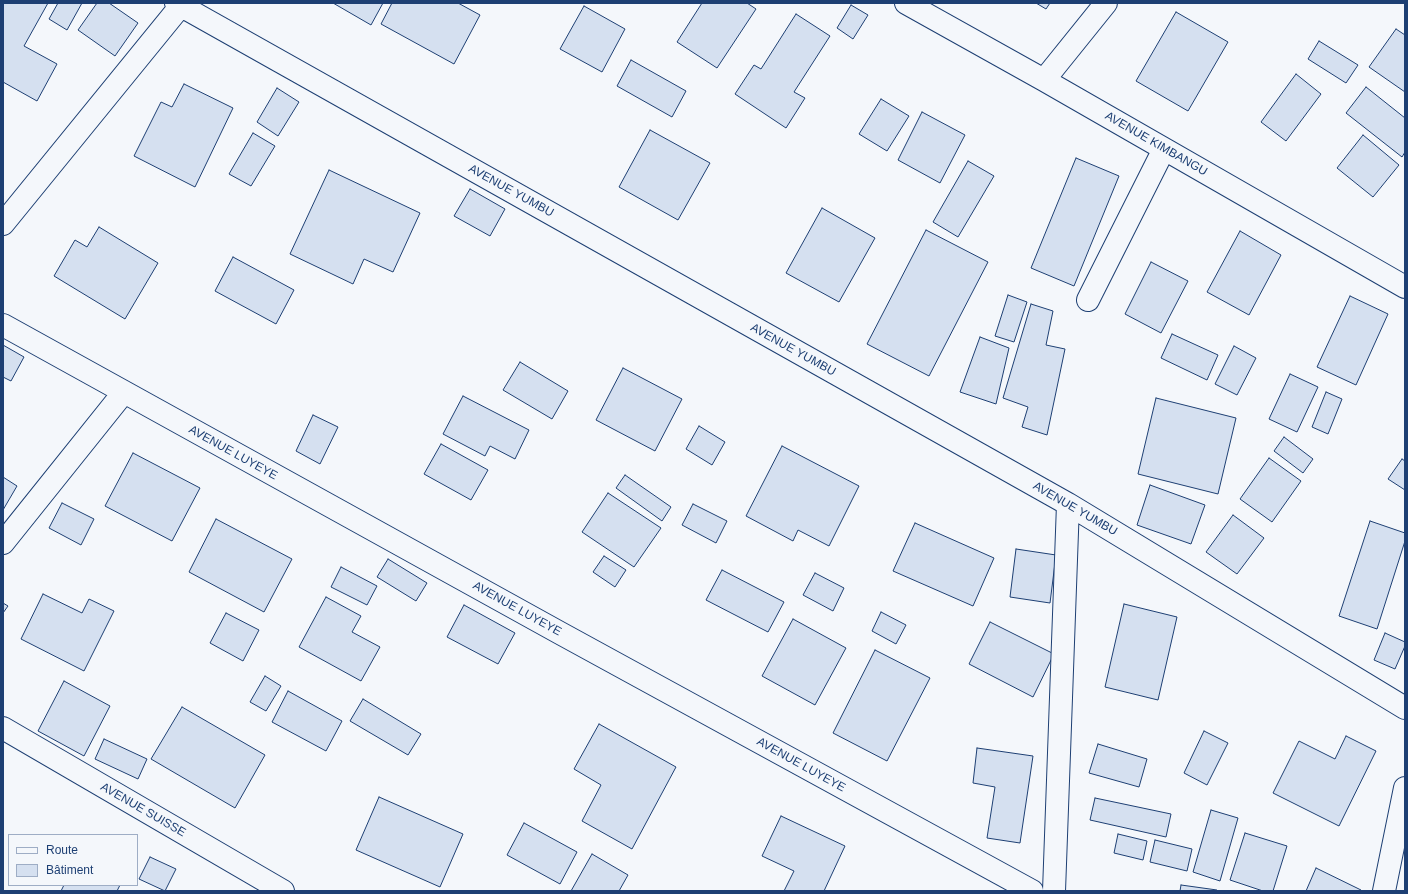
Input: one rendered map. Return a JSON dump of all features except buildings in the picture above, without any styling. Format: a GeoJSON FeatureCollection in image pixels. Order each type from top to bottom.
{"type":"FeatureCollection","features":[{"type":"Feature","properties":{"kind":"street","name":"AVENUE KIMBANGU"},"geometry":{"type":"LineString","coordinates":[[906,3],[1044,80],[1405,287]]}},
{"type":"Feature","properties":{"kind":"street"},"geometry":{"type":"LineString","coordinates":[[1044,80],[1106,3]]}},
{"type":"Feature","properties":{"kind":"street"},"geometry":{"type":"LineString","coordinates":[[3,224],[180,4]]}},
{"type":"Feature","properties":{"kind":"street","name":"AVENUE YUMBU"},"geometry":{"type":"LineString","coordinates":[[180,4],[1068,504],[1405,708]]}},
{"type":"Feature","properties":{"kind":"street"},"geometry":{"type":"LineString","coordinates":[[1088,300],[1164,149]]}},
{"type":"Feature","properties":{"kind":"street","name":"AVENUE LUYEYE"},"geometry":{"type":"LineString","coordinates":[[3,325],[560,634],[1032,891]]}},
{"type":"Feature","properties":{"kind":"street"},"geometry":{"type":"LineString","coordinates":[[3,543],[124,392]]}},
{"type":"Feature","properties":{"kind":"street"},"geometry":{"type":"LineString","coordinates":[[1054,891],[1068,504]]}},
{"type":"Feature","properties":{"kind":"street","name":"AVENUE SUISSE"},"geometry":{"type":"LineString","coordinates":[[3,728],[283,891]]}},
{"type":"Feature","properties":{"kind":"street"},"geometry":{"type":"LineString","coordinates":[[1384,891],[1405,788]]}}]}
